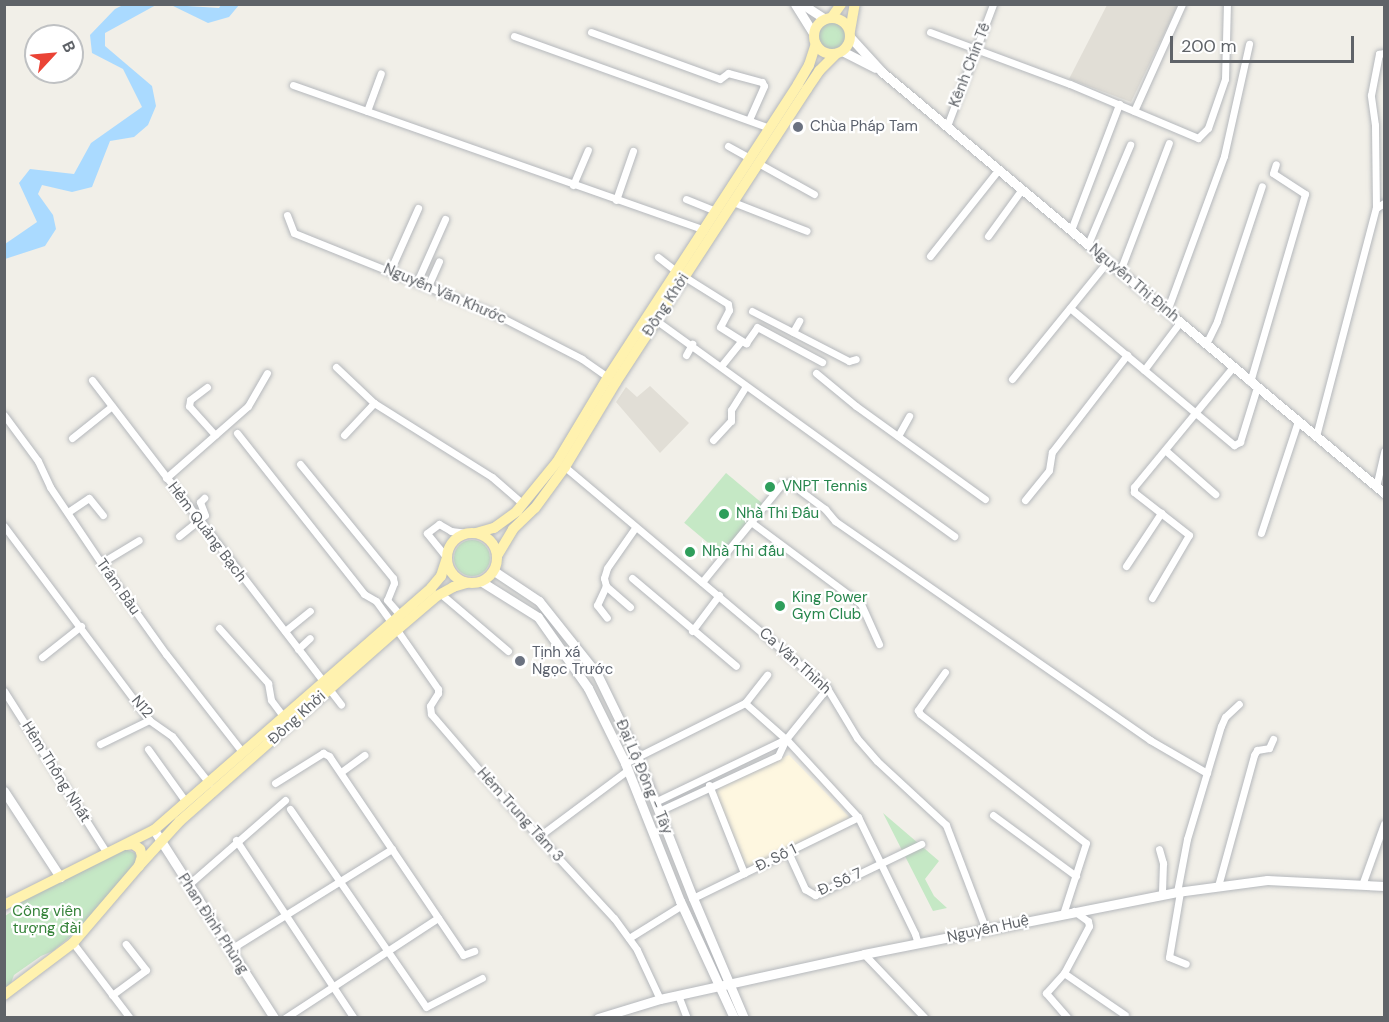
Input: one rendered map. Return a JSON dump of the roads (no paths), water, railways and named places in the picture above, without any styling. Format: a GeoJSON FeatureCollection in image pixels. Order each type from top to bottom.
{"type":"FeatureCollection","features":[{"type":"Feature","properties":{"kind":"main road"},"geometry":{"type":"LineString","coordinates":[[795,4],[822,51],[839,52],[850,34],[855,4]]}},
{"type":"Feature","properties":{"kind":"main road"},"geometry":{"type":"LineString","coordinates":[[802,4],[829,18],[841,20],[850,34]]}},
{"type":"Feature","properties":{"kind":"main road"},"geometry":{"type":"LineString","coordinates":[[815,40],[817,26],[829,18],[841,4]]}},
{"type":"Feature","properties":{"kind":"main road","name":"Nguyễn Thị Định"},"geometry":{"type":"LineString","coordinates":[[850,34],[882,72],[1384,494]]}},
{"type":"Feature","properties":{"kind":"main road","name":"Đồng Khởi"},"geometry":{"type":"LineString","coordinates":[[472,533],[494,528],[523,504],[557,462],[608,377],[733,202],[769,128],[809,65],[815,40]]}},
{"type":"Feature","properties":{"kind":"main road","name":"Đồng Khởi"},"geometry":{"type":"LineString","coordinates":[[497,556],[513,530],[540,501],[565,467],[616,381],[657,321],[716,211],[819,71],[839,52]]}},
{"type":"Feature","properties":{"kind":"main road","name":"Nguyễn Thị Định"},"geometry":{"type":"LineString","coordinates":[[839,52],[882,72]]}},
{"type":"Feature","properties":{"kind":"main road"},"geometry":{"type":"LineString","coordinates":[[472,533],[491,541],[497,556],[494,571],[482,582],[466,583],[453,574],[447,558],[453,542],[472,533]]}},
{"type":"Feature","properties":{"kind":"main road","name":"Đồng Khởi"},"geometry":{"type":"LineString","coordinates":[[4,905],[154,830],[186,802],[213,786],[396,622],[441,576],[447,558]]}},
{"type":"Feature","properties":{"kind":"main road","name":"Đại Lộ Đông - Tây"},"geometry":{"type":"LineString","coordinates":[[494,571],[539,601],[597,674],[637,756],[693,898],[744,1017]]}},
{"type":"Feature","properties":{"kind":"main road","name":"Đại Lộ Đông - Tây"},"geometry":{"type":"LineString","coordinates":[[482,582],[538,617],[588,688],[626,766],[682,905],[734,1017]]}},
{"type":"Feature","properties":{"kind":"main road","name":"Đồng Khởi"},"geometry":{"type":"LineString","coordinates":[[396,622],[441,594],[466,583]]}},
{"type":"Feature","properties":{"kind":"main road","name":"Đồng Khởi"},"geometry":{"type":"LineString","coordinates":[[4,995],[73,943],[160,842],[243,753],[284,717],[327,685]]}},
{"type":"Feature","properties":{"kind":"main road"},"geometry":{"type":"LineString","coordinates":[[4,791],[60,877]]}},
{"type":"Feature","properties":{"kind":"main road","name":"Phan Đình Phùng"},"geometry":{"type":"LineString","coordinates":[[154,830],[274,1017]]}},
{"type":"Feature","properties":{"kind":"main road"},"geometry":{"type":"LineString","coordinates":[[125,845],[133,844],[140,849],[142,856],[139,866]]}},
{"type":"Feature","properties":{"kind":"main road","name":"Nguyễn Huệ"},"geometry":{"type":"LineString","coordinates":[[598,1017],[660,999],[864,954],[1179,892],[1267,880],[1384,886]]}},
{"type":"Feature","properties":{"kind":"street","name":"Kênh Chín Tế"},"geometry":{"type":"LineString","coordinates":[[947,126],[993,4]]}},
{"type":"Feature","properties":{"kind":"street"},"geometry":{"type":"LineString","coordinates":[[1134,111],[1182,4]]}},
{"type":"Feature","properties":{"kind":"street"},"geometry":{"type":"LineString","coordinates":[[930,32],[1119,104],[1198,138],[1203,135],[1225,79],[1227,4]]}},
{"type":"Feature","properties":{"kind":"street"},"geometry":{"type":"LineString","coordinates":[[591,32],[717,78],[723,78],[728,73],[762,82],[764,86],[749,120]]}},
{"type":"Feature","properties":{"kind":"street"},"geometry":{"type":"LineString","coordinates":[[514,36],[769,128]]}},
{"type":"Feature","properties":{"kind":"street"},"geometry":{"type":"LineString","coordinates":[[1167,311],[1224,156],[1249,44]]}},
{"type":"Feature","properties":{"kind":"street"},"geometry":{"type":"LineString","coordinates":[[1316,436],[1376,208],[1375,124],[1371,95],[1379,54],[1384,53]]}},
{"type":"Feature","properties":{"kind":"street"},"geometry":{"type":"LineString","coordinates":[[367,111],[381,73]]}},
{"type":"Feature","properties":{"kind":"street"},"geometry":{"type":"LineString","coordinates":[[293,85],[704,230]]}},
{"type":"Feature","properties":{"kind":"street"},"geometry":{"type":"LineString","coordinates":[[1071,230],[1119,104]]}},
{"type":"Feature","properties":{"kind":"street"},"geometry":{"type":"LineString","coordinates":[[1119,271],[1169,143]]}},
{"type":"Feature","properties":{"kind":"street"},"geometry":{"type":"LineString","coordinates":[[1088,244],[1130,145]]}},
{"type":"Feature","properties":{"kind":"street"},"geometry":{"type":"LineString","coordinates":[[728,146],[814,194]]}},
{"type":"Feature","properties":{"kind":"street"},"geometry":{"type":"LineString","coordinates":[[573,185],[588,150]]}},
{"type":"Feature","properties":{"kind":"street"},"geometry":{"type":"LineString","coordinates":[[616,200],[633,151]]}},
{"type":"Feature","properties":{"kind":"street"},"geometry":{"type":"LineString","coordinates":[[1070,308],[1234,445],[1240,442],[1305,194],[1273,173],[1275,164]]}},
{"type":"Feature","properties":{"kind":"street"},"geometry":{"type":"LineString","coordinates":[[930,255],[999,169]]}},
{"type":"Feature","properties":{"kind":"street"},"geometry":{"type":"LineString","coordinates":[[1206,344],[1218,321],[1262,186]]}},
{"type":"Feature","properties":{"kind":"street"},"geometry":{"type":"LineString","coordinates":[[988,236],[1022,189]]}},
{"type":"Feature","properties":{"kind":"street"},"geometry":{"type":"LineString","coordinates":[[686,199],[716,211]]}},
{"type":"Feature","properties":{"kind":"street"},"geometry":{"type":"LineString","coordinates":[[733,202],[807,231]]}},
{"type":"Feature","properties":{"kind":"street"},"geometry":{"type":"LineString","coordinates":[[1376,208],[1384,203]]}},
{"type":"Feature","properties":{"kind":"street"},"geometry":{"type":"LineString","coordinates":[[390,271],[418,208]]}},
{"type":"Feature","properties":{"kind":"street","name":"Nguyễn Văn Khước"},"geometry":{"type":"LineString","coordinates":[[287,215],[294,233],[495,314],[582,359],[608,377]]}},
{"type":"Feature","properties":{"kind":"street"},"geometry":{"type":"LineString","coordinates":[[417,282],[445,219]]}},
{"type":"Feature","properties":{"kind":"street"},"geometry":{"type":"LineString","coordinates":[[658,257],[680,275],[728,304],[729,310],[720,327],[741,341],[746,343],[757,327],[822,362]]}},
{"type":"Feature","properties":{"kind":"street"},"geometry":{"type":"LineString","coordinates":[[428,286],[439,261]]}},
{"type":"Feature","properties":{"kind":"street"},"geometry":{"type":"LineString","coordinates":[[1012,379],[1108,261]]}},
{"type":"Feature","properties":{"kind":"street"},"geometry":{"type":"LineString","coordinates":[[752,311],[849,361],[856,359]]}},
{"type":"Feature","properties":{"kind":"street"},"geometry":{"type":"LineString","coordinates":[[657,321],[692,344],[801,428],[954,536]]}},
{"type":"Feature","properties":{"kind":"street"},"geometry":{"type":"LineString","coordinates":[[793,332],[799,321]]}},
{"type":"Feature","properties":{"kind":"street"},"geometry":{"type":"LineString","coordinates":[[1144,369],[1180,322]]}},
{"type":"Feature","properties":{"kind":"street"},"geometry":{"type":"LineString","coordinates":[[721,366],[741,341]]}},
{"type":"Feature","properties":{"kind":"street"},"geometry":{"type":"LineString","coordinates":[[686,355],[692,344]]}},
{"type":"Feature","properties":{"kind":"street"},"geometry":{"type":"LineString","coordinates":[[1025,500],[1049,470],[1052,452],[1127,355]]}},
{"type":"Feature","properties":{"kind":"street"},"geometry":{"type":"LineString","coordinates":[[336,367],[375,403],[492,477],[523,504]]}},
{"type":"Feature","properties":{"kind":"street"},"geometry":{"type":"LineString","coordinates":[[1152,598],[1188,538],[1186,532],[1133,490],[1233,367]]}},
{"type":"Feature","properties":{"kind":"street"},"geometry":{"type":"LineString","coordinates":[[166,478],[248,406],[267,373]]}},
{"type":"Feature","properties":{"kind":"street"},"geometry":{"type":"LineString","coordinates":[[816,373],[985,499]]}},
{"type":"Feature","properties":{"kind":"street","name":"Hẻm Quảng Bạch"},"geometry":{"type":"LineString","coordinates":[[92,380],[341,705]]}},
{"type":"Feature","properties":{"kind":"street"},"geometry":{"type":"LineString","coordinates":[[713,440],[730,421],[732,410],[746,386]]}},
{"type":"Feature","properties":{"kind":"street"},"geometry":{"type":"LineString","coordinates":[[207,387],[190,400],[189,406],[215,435]]}},
{"type":"Feature","properties":{"kind":"street"},"geometry":{"type":"LineString","coordinates":[[344,435],[375,403]]}},
{"type":"Feature","properties":{"kind":"street"},"geometry":{"type":"LineString","coordinates":[[72,438],[112,406]]}},
{"type":"Feature","properties":{"kind":"street","name":"Trâm Bầu"},"geometry":{"type":"LineString","coordinates":[[4,414],[38,461],[50,487],[101,563],[166,654],[243,753]]}},
{"type":"Feature","properties":{"kind":"street"},"geometry":{"type":"LineString","coordinates":[[898,436],[909,416]]}},
{"type":"Feature","properties":{"kind":"street"},"geometry":{"type":"LineString","coordinates":[[1261,534],[1298,421]]}},
{"type":"Feature","properties":{"kind":"street"},"geometry":{"type":"LineString","coordinates":[[237,433],[364,594],[376,601],[396,622]]}},
{"type":"Feature","properties":{"kind":"street"},"geometry":{"type":"LineString","coordinates":[[1165,450],[1215,494]]}},
{"type":"Feature","properties":{"kind":"street"},"geometry":{"type":"LineString","coordinates":[[1376,487],[1384,451]]}},
{"type":"Feature","properties":{"kind":"street"},"geometry":{"type":"LineString","coordinates":[[300,464],[393,578],[394,582],[387,600],[396,622]]}},
{"type":"Feature","properties":{"kind":"street","name":"Ca Văn Thỉnh"},"geometry":{"type":"LineString","coordinates":[[565,467],[827,688],[857,738],[877,761],[946,825],[986,930]]}},
{"type":"Feature","properties":{"kind":"street"},"geometry":{"type":"LineString","coordinates":[[702,582],[785,483],[825,508],[837,521],[1150,740],[1207,773]]}},
{"type":"Feature","properties":{"kind":"street"},"geometry":{"type":"LineString","coordinates":[[68,512],[89,498],[103,515]]}},
{"type":"Feature","properties":{"kind":"street"},"geometry":{"type":"LineString","coordinates":[[179,536],[199,521],[205,513],[201,502],[204,498]]}},
{"type":"Feature","properties":{"kind":"street"},"geometry":{"type":"LineString","coordinates":[[1126,566],[1161,513]]}},
{"type":"Feature","properties":{"kind":"street"},"geometry":{"type":"LineString","coordinates":[[751,522],[861,604],[879,644]]}},
{"type":"Feature","properties":{"kind":"street"},"geometry":{"type":"LineString","coordinates":[[447,558],[427,533],[439,524],[451,531],[472,533]]}},
{"type":"Feature","properties":{"kind":"street","name":"N12"},"geometry":{"type":"LineString","coordinates":[[4,526],[81,626],[149,720],[172,736],[213,786]]}},
{"type":"Feature","properties":{"kind":"street"},"geometry":{"type":"LineString","coordinates":[[630,607],[606,586],[604,578],[607,568],[635,528]]}},
{"type":"Feature","properties":{"kind":"street"},"geometry":{"type":"LineString","coordinates":[[101,563],[139,540]]}},
{"type":"Feature","properties":{"kind":"street"},"geometry":{"type":"LineString","coordinates":[[632,578],[736,666]]}},
{"type":"Feature","properties":{"kind":"street"},"geometry":{"type":"LineString","coordinates":[[606,586],[597,605],[608,618]]}},
{"type":"Feature","properties":{"kind":"street"},"geometry":{"type":"LineString","coordinates":[[441,594],[508,651]]}},
{"type":"Feature","properties":{"kind":"street"},"geometry":{"type":"LineString","coordinates":[[692,631],[718,595]]}},
{"type":"Feature","properties":{"kind":"street"},"geometry":{"type":"LineString","coordinates":[[285,631],[310,611]]}},
{"type":"Feature","properties":{"kind":"street","name":"Hẻm Trung Tâm 3"},"geometry":{"type":"LineString","coordinates":[[396,622],[438,689],[430,706],[431,714],[538,837],[614,918],[629,938],[660,999]]}},
{"type":"Feature","properties":{"kind":"street"},"geometry":{"type":"LineString","coordinates":[[42,657],[81,626]]}},
{"type":"Feature","properties":{"kind":"street"},"geometry":{"type":"LineString","coordinates":[[219,628],[268,683],[271,700],[284,717]]}},
{"type":"Feature","properties":{"kind":"street"},"geometry":{"type":"LineString","coordinates":[[298,649],[310,638]]}},
{"type":"Feature","properties":{"kind":"street"},"geometry":{"type":"LineString","coordinates":[[945,672],[919,712],[1083,840],[1086,847],[1063,914]]}},
{"type":"Feature","properties":{"kind":"street"},"geometry":{"type":"LineString","coordinates":[[538,837],[637,756],[745,703],[767,675]]}},
{"type":"Feature","properties":{"kind":"street"},"geometry":{"type":"LineString","coordinates":[[657,806],[709,787],[778,756],[786,739],[827,688]]}},
{"type":"Feature","properties":{"kind":"street","name":"Hẻm Thống Nhất"},"geometry":{"type":"LineString","coordinates":[[4,691],[107,853]]}},
{"type":"Feature","properties":{"kind":"street"},"geometry":{"type":"LineString","coordinates":[[745,703],[786,739],[858,817],[918,944]]}},
{"type":"Feature","properties":{"kind":"street"},"geometry":{"type":"LineString","coordinates":[[1186,964],[1169,957],[1187,839],[1221,726],[1225,717],[1239,704]]}},
{"type":"Feature","properties":{"kind":"street"},"geometry":{"type":"LineString","coordinates":[[100,744],[149,720]]}},
{"type":"Feature","properties":{"kind":"street"},"geometry":{"type":"LineString","coordinates":[[657,806],[786,739]]}},
{"type":"Feature","properties":{"kind":"street"},"geometry":{"type":"LineString","coordinates":[[1218,886],[1254,755],[1257,750],[1269,748],[1273,739]]}},
{"type":"Feature","properties":{"kind":"street"},"geometry":{"type":"LineString","coordinates":[[148,749],[186,802]]}},
{"type":"Feature","properties":{"kind":"street"},"geometry":{"type":"LineString","coordinates":[[275,783],[323,753],[340,772],[463,955],[474,951]]}},
{"type":"Feature","properties":{"kind":"street"},"geometry":{"type":"LineString","coordinates":[[340,772],[364,755]]}},
{"type":"Feature","properties":{"kind":"street"},"geometry":{"type":"LineString","coordinates":[[709,777],[709,787],[744,873]]}},
{"type":"Feature","properties":{"kind":"street"},"geometry":{"type":"LineString","coordinates":[[188,885],[236,840],[285,800]]}},
{"type":"Feature","properties":{"kind":"street"},"geometry":{"type":"LineString","coordinates":[[290,809],[426,1007],[482,978]]}},
{"type":"Feature","properties":{"kind":"street"},"geometry":{"type":"LineString","coordinates":[[993,815],[1076,876]]}},
{"type":"Feature","properties":{"kind":"street","name":"Đ. Số 1"},"geometry":{"type":"LineString","coordinates":[[693,898],[858,817]]}},
{"type":"Feature","properties":{"kind":"street"},"geometry":{"type":"LineString","coordinates":[[1362,885],[1384,824]]}},
{"type":"Feature","properties":{"kind":"street"},"geometry":{"type":"LineString","coordinates":[[236,840],[354,1017]]}},
{"type":"Feature","properties":{"kind":"street"},"geometry":{"type":"LineString","coordinates":[[881,864],[921,844]]}},
{"type":"Feature","properties":{"kind":"street"},"geometry":{"type":"LineString","coordinates":[[230,950],[392,849]]}},
{"type":"Feature","properties":{"kind":"street"},"geometry":{"type":"LineString","coordinates":[[1159,849],[1163,863],[1162,895]]}},
{"type":"Feature","properties":{"kind":"street","name":"Đ. Số 7"},"geometry":{"type":"LineString","coordinates":[[788,852],[806,889],[815,895],[881,864]]}},
{"type":"Feature","properties":{"kind":"street"},"geometry":{"type":"LineString","coordinates":[[629,938],[682,905]]}},
{"type":"Feature","properties":{"kind":"street"},"geometry":{"type":"LineString","coordinates":[[1068,1017],[1046,993],[1064,973],[1089,926],[1088,921],[1074,911]]}},
{"type":"Feature","properties":{"kind":"street"},"geometry":{"type":"LineString","coordinates":[[285,1017],[438,918]]}},
{"type":"Feature","properties":{"kind":"street"},"geometry":{"type":"LineString","coordinates":[[73,943],[130,1017]]}},
{"type":"Feature","properties":{"kind":"street"},"geometry":{"type":"LineString","coordinates":[[112,995],[146,970],[126,944]]}},
{"type":"Feature","properties":{"kind":"street"},"geometry":{"type":"LineString","coordinates":[[864,954],[925,1017]]}},
{"type":"Feature","properties":{"kind":"street"},"geometry":{"type":"LineString","coordinates":[[1064,973],[1125,1015]]}},
{"type":"Feature","properties":{"kind":"street"},"geometry":{"type":"LineString","coordinates":[[678,995],[687,1017]]}},
{"type":"Feature","properties":{"kind":"water"},"geometry":{"type":"Polygon","coordinates":[[[123,5],[156,5],[105,33],[105,46],[152,86],[156,106],[148,125],[134,137],[110,141],[92,187],[72,192],[42,185],[38,194],[53,215],[56,229],[45,246],[5,259],[5,244],[37,222],[19,183],[30,169],[74,174],[91,143],[142,107],[123,69],[92,53],[90,35],[115,9],[123,5]]]}},
{"type":"Feature","properties":{"kind":"water"},"geometry":{"type":"Polygon","coordinates":[[[171,5],[219,8],[221,5],[239,5],[229,17],[208,23],[171,5]]]}},
{"type":"Feature","properties":{"kind":"place","name":"Chùa Pháp Tam"},"geometry":{"type":"Point","coordinates":[798,127]}},
{"type":"Feature","properties":{"kind":"place","name":"VNPT Tennis"},"geometry":{"type":"Point","coordinates":[770,487]}},
{"type":"Feature","properties":{"kind":"place","name":"Nhà Thi Đấu"},"geometry":{"type":"Point","coordinates":[724,514]}},
{"type":"Feature","properties":{"kind":"place","name":"Nhà Thi đấu"},"geometry":{"type":"Point","coordinates":[690,552]}},
{"type":"Feature","properties":{"kind":"place","name":"King Power Gym Club"},"geometry":{"type":"Point","coordinates":[780,606]}},
{"type":"Feature","properties":{"kind":"place","name":"Tịnh xá Ngọc Trước"},"geometry":{"type":"Point","coordinates":[520,661]}},
{"type":"Feature","properties":{"kind":"park label","name":"Công viên tượng đài"},"geometry":{"type":"Point","coordinates":[47,920]}}]}
